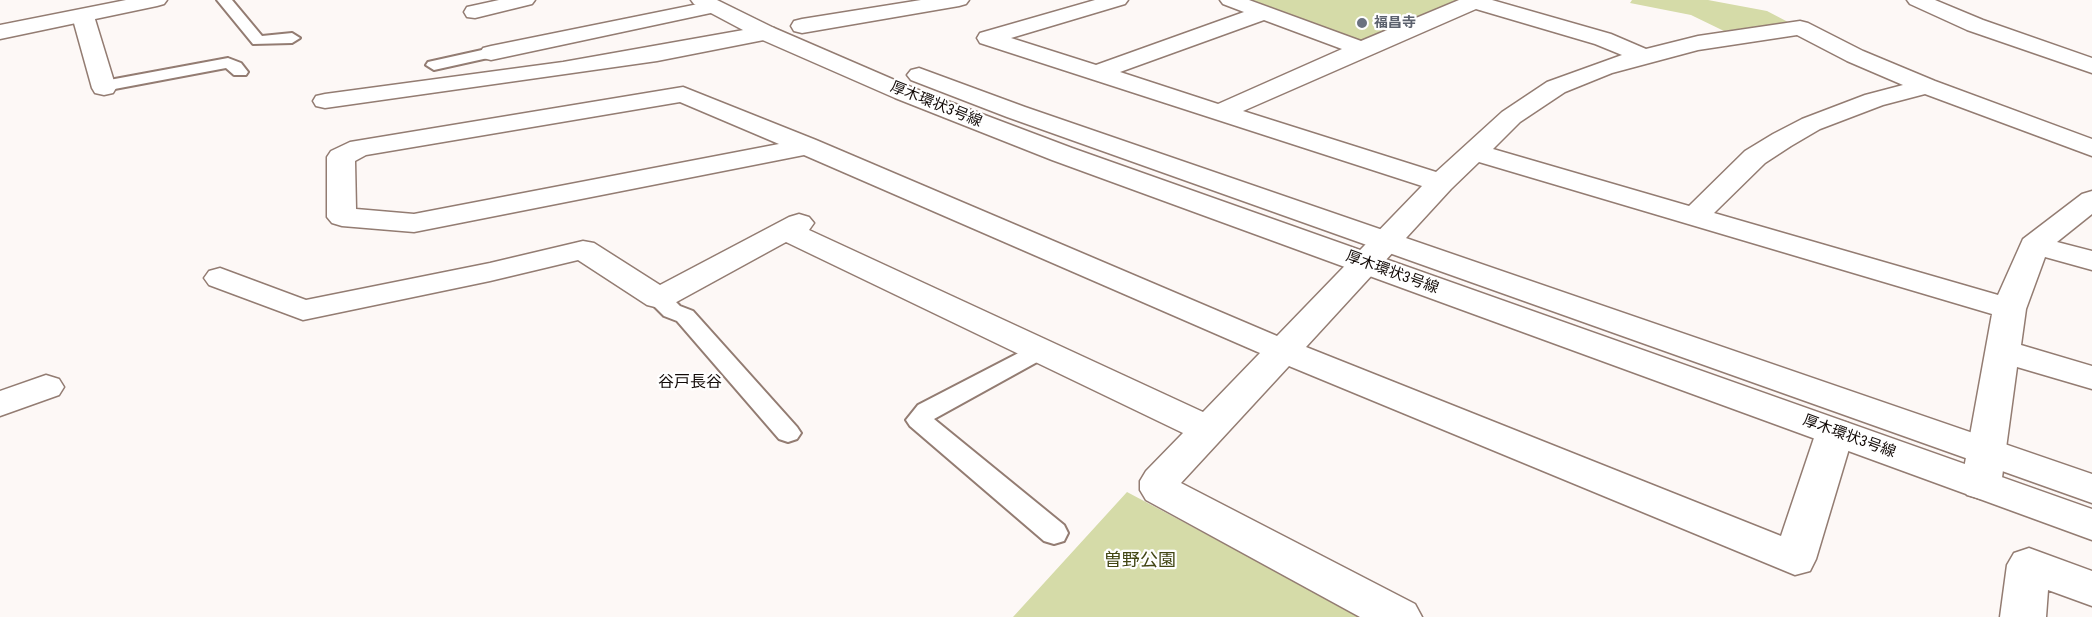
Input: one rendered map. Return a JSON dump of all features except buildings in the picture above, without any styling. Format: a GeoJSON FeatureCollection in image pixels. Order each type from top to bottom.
{"type":"FeatureCollection","features":[{"type":"Feature","properties":{"kind":"street"},"geometry":{"type":"LineString","coordinates":[[0,32],[157,0]]}},
{"type":"Feature","properties":{"kind":"street"},"geometry":{"type":"LineString","coordinates":[[475,12],[525,0]]}},
{"type":"Feature","properties":{"kind":"street","name":"厚木環状3号線"},"geometry":{"type":"LineString","coordinates":[[744,0],[895,65],[1835,432],[2092,525]]}},
{"type":"Feature","properties":{"kind":"street"},"geometry":{"type":"LineString","coordinates":[[802,26],[959,0]]}},
{"type":"Feature","properties":{"kind":"street"},"geometry":{"type":"LineString","coordinates":[[1118,0],[988,38],[1441,183]]}},
{"type":"Feature","properties":{"kind":"street"},"geometry":{"type":"LineString","coordinates":[[1230,0],[1362,49]]}},
{"type":"Feature","properties":{"kind":"street"},"geometry":{"type":"LineString","coordinates":[[1533,19],[1555,0]]}},
{"type":"Feature","properties":{"kind":"street"},"geometry":{"type":"LineString","coordinates":[[1917,0],[1975,25],[2092,66]]}},
{"type":"Feature","properties":{"kind":"street"},"geometry":{"type":"LineString","coordinates":[[1220,112],[1471,1],[1603,39],[1644,56]]}},
{"type":"Feature","properties":{"kind":"street"},"geometry":{"type":"LineString","coordinates":[[490,53],[547,36],[707,3]]}},
{"type":"Feature","properties":{"kind":"street","name":"厚木環状3号線"},"geometry":{"type":"LineString","coordinates":[[707,3],[766,33],[904,93],[1062,154],[1377,253],[1988,452],[2092,489]]}},
{"type":"Feature","properties":{"kind":"street"},"geometry":{"type":"LineString","coordinates":[[1096,73],[1263,13]]}},
{"type":"Feature","properties":{"kind":"street"},"geometry":{"type":"LineString","coordinates":[[83,16],[104,87]]}},
{"type":"Feature","properties":{"kind":"street"},"geometry":{"type":"LineString","coordinates":[[1399,617],[1160,490],[1160,481],[1441,183],[1510,117],[1556,87],[1604,68],[1698,43],[1800,28],[1855,56],[1926,86],[2092,148]]}},
{"type":"Feature","properties":{"kind":"street"},"geometry":{"type":"LineString","coordinates":[[325,101],[575,68],[766,33]]}},
{"type":"Feature","properties":{"kind":"street"},"geometry":{"type":"LineString","coordinates":[[1695,216],[1755,157],[1782,140],[1811,124],[1874,100],[1926,86]]}},
{"type":"Feature","properties":{"kind":"street"},"geometry":{"type":"LineString","coordinates":[[807,146],[414,223],[342,217],[341,157],[358,148],[683,94],[807,146],[1284,351],[1795,559],[1835,432]]}},
{"type":"Feature","properties":{"kind":"street"},"geometry":{"type":"LineString","coordinates":[[1475,152],[2009,309]]}},
{"type":"Feature","properties":{"kind":"street"},"geometry":{"type":"LineString","coordinates":[[1981,485],[2009,309],[2034,245],[2092,200]]}},
{"type":"Feature","properties":{"kind":"street"},"geometry":{"type":"LineString","coordinates":[[220,278],[303,310],[490,272],[583,250],[659,298],[793,227],[1040,351],[1208,430]]}},
{"type":"Feature","properties":{"kind":"street"},"geometry":{"type":"LineString","coordinates":[[2034,245],[2092,261]]}},
{"type":"Feature","properties":{"kind":"street"},"geometry":{"type":"LineString","coordinates":[[2001,350],[2092,378]]}},
{"type":"Feature","properties":{"kind":"street"},"geometry":{"type":"LineString","coordinates":[[0,404],[46,387]]}},
{"type":"Feature","properties":{"kind":"street"},"geometry":{"type":"LineString","coordinates":[[2023,617],[2029,565],[2092,589]]}},
{"type":"Feature","properties":{"kind":"lane"},"geometry":{"type":"LineString","coordinates":[[224,0],[258,40],[292,38]]}},
{"type":"Feature","properties":{"kind":"lane"},"geometry":{"type":"LineString","coordinates":[[434,65],[490,53]]}},
{"type":"Feature","properties":{"kind":"lane"},"geometry":{"type":"LineString","coordinates":[[104,87],[228,63],[240,72]]}},
{"type":"Feature","properties":{"kind":"lane"},"geometry":{"type":"LineString","coordinates":[[659,298],[672,311],[685,316],[788,433]]}},
{"type":"Feature","properties":{"kind":"lane"},"geometry":{"type":"LineString","coordinates":[[1040,351],[927,411],[919,420],[1054,533]]}},
{"type":"Feature","properties":{"kind":"green space","name":"福昌寺"},"geometry":{"type":"Polygon","coordinates":[[[1251,0],[1463,0],[1359,42],[1251,0]]]}},
{"type":"Feature","properties":{"kind":"green space"},"geometry":{"type":"Polygon","coordinates":[[[1632,0],[1708,0],[1767,11],[1788,22],[1724,31],[1691,15],[1630,3],[1632,0]]]}},
{"type":"Feature","properties":{"kind":"green space","name":"曽野公園"},"geometry":{"type":"Polygon","coordinates":[[[1127,492],[1362,617],[1013,617],[1127,492]]]}},
{"type":"Feature","properties":{"kind":"place","name":"福昌寺"},"geometry":{"type":"Point","coordinates":[1362,23]}},
{"type":"Feature","properties":{"kind":"district","name":"谷戸長谷"},"geometry":{"type":"Point","coordinates":[690,383]}}]}
